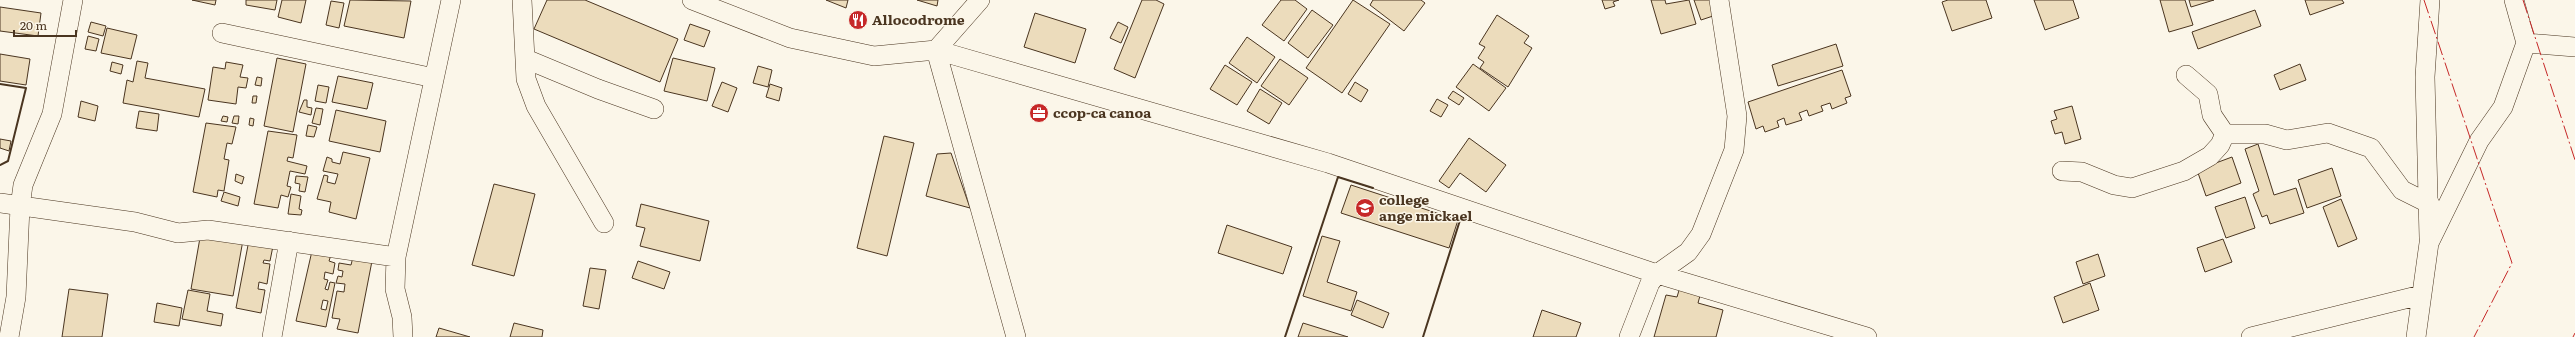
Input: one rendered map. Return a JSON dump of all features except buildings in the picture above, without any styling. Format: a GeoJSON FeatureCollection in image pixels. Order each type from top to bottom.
{"type":"FeatureCollection","features":[{"type":"Feature","properties":{"kind":"street"},"geometry":{"type":"LineString","coordinates":[[9,337],[16,297],[20,207],[23,185],[52,114],[73,0]]}},
{"type":"Feature","properties":{"kind":"street"},"geometry":{"type":"LineString","coordinates":[[403,337],[402,317],[395,289],[396,257],[451,0]]}},
{"type":"Feature","properties":{"kind":"street"},"geometry":{"type":"LineString","coordinates":[[522,0],[526,79],[536,106],[604,223]]}},
{"type":"Feature","properties":{"kind":"street"},"geometry":{"type":"LineString","coordinates":[[692,0],[790,38],[874,56],[936,50],[1328,163],[1657,274],[1867,337]]}},
{"type":"Feature","properties":{"kind":"street"},"geometry":{"type":"LineString","coordinates":[[936,50],[980,0]]}},
{"type":"Feature","properties":{"kind":"street"},"geometry":{"type":"LineString","coordinates":[[1629,337],[1650,282],[1657,274],[1688,252],[1701,234],[1734,150],[1737,116],[1719,0]]}},
{"type":"Feature","properties":{"kind":"street"},"geometry":{"type":"LineString","coordinates":[[2416,337],[2428,243],[2430,204],[2425,148],[2425,77],[2430,0]]}},
{"type":"Feature","properties":{"kind":"street"},"geometry":{"type":"LineString","coordinates":[[2428,243],[2479,141],[2503,107],[2526,43],[2514,0]]}},
{"type":"Feature","properties":{"kind":"street"},"geometry":{"type":"LineString","coordinates":[[222,33],[434,78]]}},
{"type":"Feature","properties":{"kind":"street"},"geometry":{"type":"LineString","coordinates":[[2526,43],[2575,47]]}},
{"type":"Feature","properties":{"kind":"street"},"geometry":{"type":"LineString","coordinates":[[936,50],[1016,337]]}},
{"type":"Feature","properties":{"kind":"street"},"geometry":{"type":"LineString","coordinates":[[526,59],[598,89],[654,108]]}},
{"type":"Feature","properties":{"kind":"street"},"geometry":{"type":"LineString","coordinates":[[2186,74],[2208,94],[2212,115],[2225,134]]}},
{"type":"Feature","properties":{"kind":"street"},"geometry":{"type":"LineString","coordinates":[[2225,134],[2265,134],[2287,140],[2328,133],[2371,148],[2402,190],[2430,204]]}},
{"type":"Feature","properties":{"kind":"street"},"geometry":{"type":"LineString","coordinates":[[2062,171],[2082,172],[2114,185],[2132,188],[2184,172],[2210,156],[2220,145],[2225,134]]}},
{"type":"Feature","properties":{"kind":"street"},"geometry":{"type":"LineString","coordinates":[[0,203],[135,222],[178,233],[208,230],[396,257]]}},
{"type":"Feature","properties":{"kind":"street"},"geometry":{"type":"LineString","coordinates":[[272,337],[289,241]]}},
{"type":"Feature","properties":{"kind":"street"},"geometry":{"type":"LineString","coordinates":[[2251,337],[2422,295]]}},
{"type":"Feature","properties":{"kind":"wall"},"geometry":{"type":"LineString","coordinates":[[0,84],[26,88],[8,161],[0,165]]}},
{"type":"Feature","properties":{"kind":"wall"},"geometry":{"type":"LineString","coordinates":[[1285,337],[1338,177],[1373,188]]}},
{"type":"Feature","properties":{"kind":"wall"},"geometry":{"type":"LineString","coordinates":[[1423,337],[1461,217]]}},
{"type":"Feature","properties":{"kind":"power"},"geometry":{"type":"LineString","coordinates":[[2424,0],[2512,263],[2474,337]]}},
{"type":"Feature","properties":{"kind":"power"},"geometry":{"type":"LineString","coordinates":[[2523,0],[2575,160]]}},
{"type":"Feature","properties":{"kind":"power"},"geometry":{"type":"LineString","coordinates":[[2573,337],[2575,333]]}},
{"type":"Feature","properties":{"kind":"place","name":"Allocodrome"},"geometry":{"type":"Point","coordinates":[858,20]}},
{"type":"Feature","properties":{"kind":"place","name":"ccop-ca canoa"},"geometry":{"type":"Point","coordinates":[1039,113]}},
{"type":"Feature","properties":{"kind":"place","name":"college ange mickael"},"geometry":{"type":"Point","coordinates":[1365,208]}}]}
